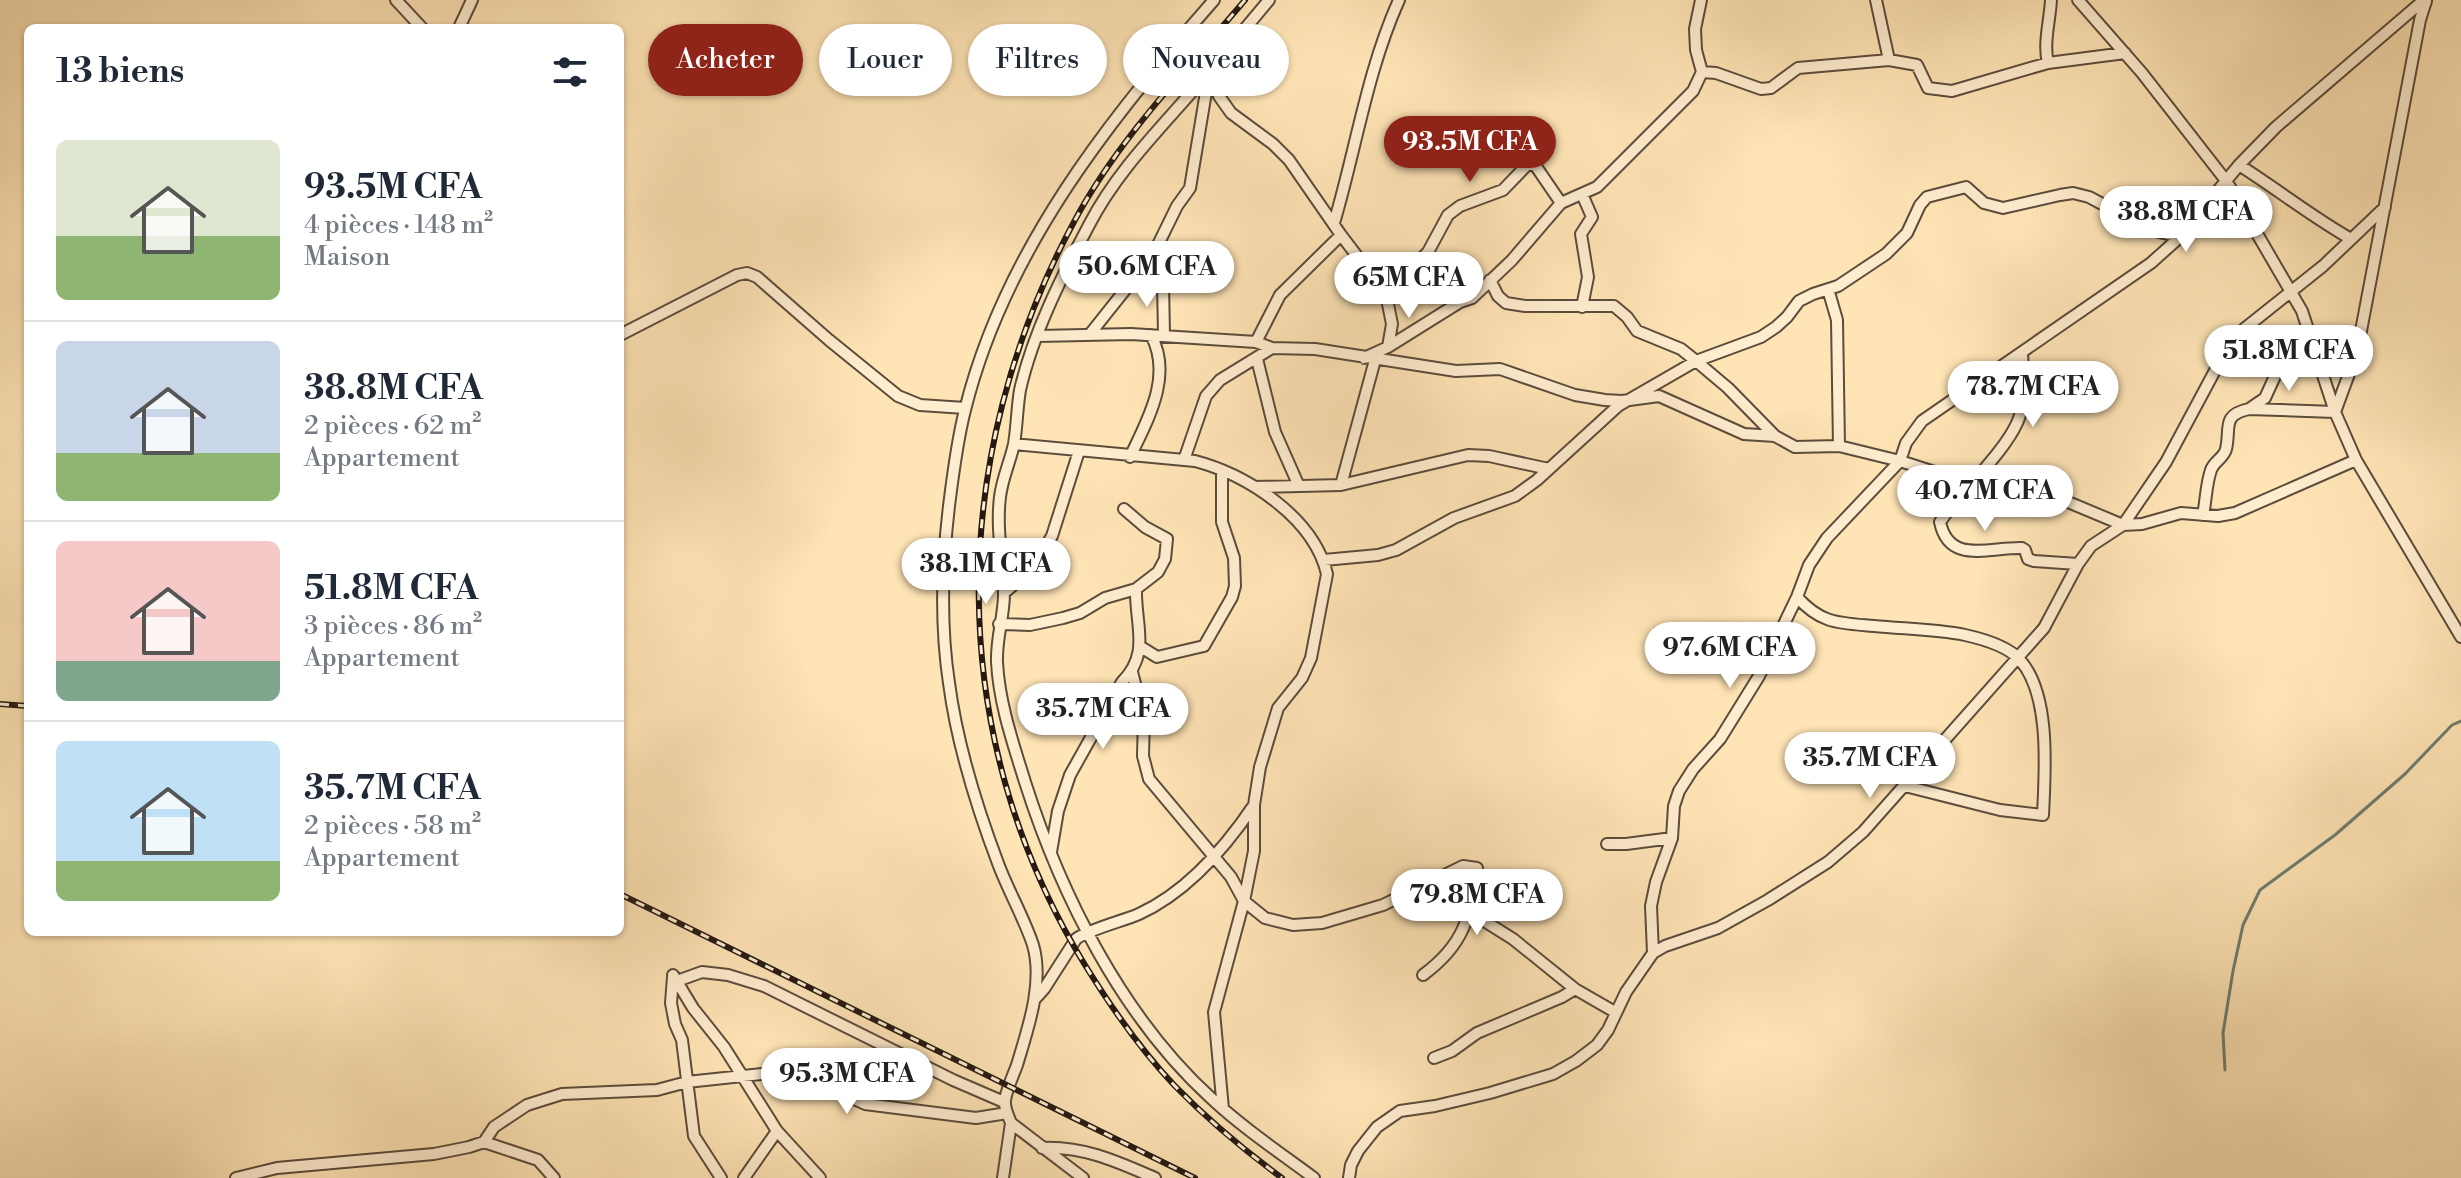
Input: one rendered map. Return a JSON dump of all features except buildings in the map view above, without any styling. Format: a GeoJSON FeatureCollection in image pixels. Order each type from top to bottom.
{"type":"FeatureCollection","features":[{"type":"Feature","properties":{"kind":"street"},"geometry":{"type":"LineString","coordinates":[[396,0],[418,24]]}},
{"type":"Feature","properties":{"kind":"street"},"geometry":{"type":"LineString","coordinates":[[461,24],[472,0]]}},
{"type":"Feature","properties":{"kind":"street"},"geometry":{"type":"LineString","coordinates":[[1003,1178],[1008,1113],[1033,1001],[1037,967],[1033,945],[987,831],[963,751],[949,684],[943,557],[955,462],[965,408],[993,326],[1039,231],[1124,106],[1214,0]]}},
{"type":"Feature","properties":{"kind":"street"},"geometry":{"type":"LineString","coordinates":[[1249,24],[1269,0]]}},
{"type":"Feature","properties":{"kind":"street"},"geometry":{"type":"LineString","coordinates":[[1334,223],[1351,169],[1369,84],[1399,0]]}},
{"type":"Feature","properties":{"kind":"street"},"geometry":{"type":"LineString","coordinates":[[1341,485],[1370,359],[1442,312],[1472,298],[1526,246],[1561,203],[1597,187],[1693,91],[1702,72],[1695,29],[1701,0]]}},
{"type":"Feature","properties":{"kind":"street"},"geometry":{"type":"LineString","coordinates":[[1876,0],[1889,60]]}},
{"type":"Feature","properties":{"kind":"street"},"geometry":{"type":"LineString","coordinates":[[2048,63],[2045,44],[2052,18],[2051,0]]}},
{"type":"Feature","properties":{"kind":"street"},"geometry":{"type":"LineString","coordinates":[[2078,0],[2125,53],[2227,182],[2292,289],[2335,412],[2356,460],[2461,637]]}},
{"type":"Feature","properties":{"kind":"street"},"geometry":{"type":"LineString","coordinates":[[1653,953],[1651,906],[1672,838],[1674,806],[1679,791],[1693,769],[1720,739],[1759,676],[1809,565],[1827,538],[1900,461],[1906,443],[1922,421],[2131,279],[2180,237],[2239,165],[2276,127],[2425,0]]}},
{"type":"Feature","properties":{"kind":"street"},"geometry":{"type":"LineString","coordinates":[[2335,412],[2357,352],[2425,0]]}},
{"type":"Feature","properties":{"kind":"street"},"geometry":{"type":"LineString","coordinates":[[1702,72],[1716,73],[1761,89],[1771,88],[1798,68],[1889,60],[1917,65],[1928,88],[1941,92],[2048,63],[2125,53]]}},
{"type":"Feature","properties":{"kind":"street"},"geometry":{"type":"LineString","coordinates":[[1188,96],[1117,180],[1090,223],[1038,336],[1020,393],[1014,444],[1000,495],[1004,593],[997,663],[1007,724],[1051,855],[1063,886],[1127,1000],[1173,1059],[1223,1109],[1314,1178]]}},
{"type":"Feature","properties":{"kind":"street"},"geometry":{"type":"LineString","coordinates":[[1090,334],[1153,255],[1177,206],[1190,188],[1206,96]]}},
{"type":"Feature","properties":{"kind":"street"},"geometry":{"type":"LineString","coordinates":[[1219,96],[1231,113],[1289,160],[1386,294],[1392,324],[1388,347]]}},
{"type":"Feature","properties":{"kind":"street"},"geometry":{"type":"LineString","coordinates":[[1386,294],[1428,252],[1448,215],[1460,206],[1503,190],[1527,165],[1535,165],[1561,203]]}},
{"type":"Feature","properties":{"kind":"street"},"geometry":{"type":"LineString","coordinates":[[2239,165],[2308,214],[2351,239]]}},
{"type":"Feature","properties":{"kind":"street"},"geometry":{"type":"LineString","coordinates":[[1324,560],[1378,555],[1396,550],[1454,518],[1515,496],[1618,406],[1696,361],[1761,337],[1787,317],[1799,301],[1838,286],[1886,254],[1907,233],[1927,197],[1961,187],[1971,190],[1984,203],[2003,208],[2073,193],[2089,197],[2151,230],[2180,237]]}},
{"type":"Feature","properties":{"kind":"street"},"geometry":{"type":"LineString","coordinates":[[1582,194],[1592,217],[1581,234],[1588,277],[1582,307]]}},
{"type":"Feature","properties":{"kind":"street"},"geometry":{"type":"LineString","coordinates":[[1349,1178],[1358,1151],[1377,1127],[1400,1111],[1435,1106],[1553,1074],[1576,1061],[1597,1045],[1608,1030],[1615,1012],[1653,953],[1718,928],[1806,877],[1851,843],[2044,628],[2091,546],[2123,525],[2166,462],[2226,350],[2244,329],[2323,266],[2385,207]]}},
{"type":"Feature","properties":{"kind":"street"},"geometry":{"type":"LineString","coordinates":[[1256,342],[1280,295],[1341,235]]}},
{"type":"Feature","properties":{"kind":"street"},"geometry":{"type":"LineString","coordinates":[[624,333],[737,275],[747,273],[757,277],[898,396],[920,405],[965,408]]}},
{"type":"Feature","properties":{"kind":"street"},"geometry":{"type":"LineString","coordinates":[[1490,280],[1498,296],[1506,303],[1614,306],[1637,331],[1681,349],[1728,388],[1775,436],[1795,447],[1839,446],[1947,476],[1974,478],[2068,502],[2123,525],[2142,524],[2181,513],[2218,516],[2235,513],[2356,460]]}},
{"type":"Feature","properties":{"kind":"street"},"geometry":{"type":"LineString","coordinates":[[1163,282],[1164,336]]}},
{"type":"Feature","properties":{"kind":"street"},"geometry":{"type":"LineString","coordinates":[[1828,289],[1837,320],[1839,446]]}},
{"type":"Feature","properties":{"kind":"street"},"geometry":{"type":"LineString","coordinates":[[1038,336],[1151,335],[1256,342],[1272,348],[1315,349],[1456,371],[1500,369],[1575,395],[1605,400],[1668,397],[1744,434],[1775,436]]}},
{"type":"Feature","properties":{"kind":"street"},"geometry":{"type":"LineString","coordinates":[[1130,457],[1158,394],[1160,359],[1151,335]]}},
{"type":"Feature","properties":{"kind":"street"},"geometry":{"type":"LineString","coordinates":[[1184,460],[1206,396],[1220,380],[1272,348]]}},
{"type":"Feature","properties":{"kind":"street"},"geometry":{"type":"LineString","coordinates":[[2022,353],[2024,399],[2017,424],[1940,522],[1943,536],[1951,546],[1965,551],[2022,548],[2028,559],[2034,561],[2078,564]]}},
{"type":"Feature","properties":{"kind":"street"},"geometry":{"type":"LineString","coordinates":[[1257,359],[1275,432],[1298,484]]}},
{"type":"Feature","properties":{"kind":"street"},"geometry":{"type":"LineString","coordinates":[[2203,515],[2211,469],[2226,451],[2230,418],[2265,398],[2281,363],[2297,361],[2320,366]]}},
{"type":"Feature","properties":{"kind":"street"},"geometry":{"type":"LineString","coordinates":[[2249,409],[2335,412]]}},
{"type":"Feature","properties":{"kind":"street"},"geometry":{"type":"LineString","coordinates":[[1014,444],[1210,465],[1283,505],[1324,560],[1327,574],[1311,658],[1302,678],[1278,708],[1260,767],[1254,805],[1254,851],[1214,1012],[1223,1109]]}},
{"type":"Feature","properties":{"kind":"street"},"geometry":{"type":"LineString","coordinates":[[1004,593],[1033,568],[1052,536],[1079,451]]}},
{"type":"Feature","properties":{"kind":"street"},"geometry":{"type":"LineString","coordinates":[[1253,487],[1341,485],[1468,455],[1489,456],[1549,469]]}},
{"type":"Feature","properties":{"kind":"street"},"geometry":{"type":"LineString","coordinates":[[1141,647],[1157,657],[1198,649],[1207,642],[1232,597],[1235,572],[1222,522],[1222,471]]}},
{"type":"Feature","properties":{"kind":"street"},"geometry":{"type":"LineString","coordinates":[[999,624],[1030,625],[1080,613],[1105,598],[1136,589],[1158,572],[1165,559],[1167,539],[1145,527],[1124,509]]}},
{"type":"Feature","properties":{"kind":"street"},"geometry":{"type":"LineString","coordinates":[[1051,855],[1058,811],[1070,775],[1122,682],[1132,672],[1141,647],[1136,589]]}},
{"type":"Feature","properties":{"kind":"street"},"geometry":{"type":"LineString","coordinates":[[1797,597],[1810,611],[1833,622],[1963,634],[1998,646],[2019,658],[2030,674],[2039,703],[2044,741],[2043,815],[2000,810],[1905,786]]}},
{"type":"Feature","properties":{"kind":"street"},"geometry":{"type":"LineString","coordinates":[[1132,672],[1144,718],[1143,756],[1149,779],[1231,877],[1244,901],[1265,918],[1293,925],[1322,923],[1383,905],[1463,866],[1477,868],[1470,912],[1444,959],[1423,975]]}},
{"type":"Feature","properties":{"kind":"street"},"geometry":{"type":"LineString","coordinates":[[1033,1001],[1044,989],[1072,943],[1082,934],[1142,913],[1186,884],[1235,833],[1254,805]]}},
{"type":"Feature","properties":{"kind":"street"},"geometry":{"type":"LineString","coordinates":[[1607,844],[1672,838]]}},
{"type":"Feature","properties":{"kind":"street"},"geometry":{"type":"LineString","coordinates":[[1470,912],[1513,939],[1575,989],[1615,1012]]}},
{"type":"Feature","properties":{"kind":"street"},"geometry":{"type":"LineString","coordinates":[[677,981],[702,972],[728,975],[764,986],[953,1080],[1008,1113],[1042,1148],[1083,1178]]}},
{"type":"Feature","properties":{"kind":"street"},"geometry":{"type":"LineString","coordinates":[[721,1178],[694,1136],[682,1040],[671,1003],[673,975],[777,1131],[820,1178]]}},
{"type":"Feature","properties":{"kind":"street"},"geometry":{"type":"LineString","coordinates":[[1434,1058],[1452,1051],[1477,1033],[1575,989]]}},
{"type":"Feature","properties":{"kind":"street"},"geometry":{"type":"LineString","coordinates":[[484,1142],[494,1127],[527,1105],[562,1094],[657,1090],[687,1082],[771,1073],[810,1079],[865,1104],[976,1118],[1008,1113]]}},
{"type":"Feature","properties":{"kind":"street"},"geometry":{"type":"LineString","coordinates":[[744,1178],[777,1131]]}},
{"type":"Feature","properties":{"kind":"street"},"geometry":{"type":"LineString","coordinates":[[236,1178],[277,1168],[434,1154],[484,1142],[538,1160],[554,1178]]}},
{"type":"Feature","properties":{"kind":"street"},"geometry":{"type":"LineString","coordinates":[[1042,1148],[1067,1147],[1090,1151],[1155,1178]]}},
{"type":"Feature","properties":{"kind":"waterway"},"geometry":{"type":"LineString","coordinates":[[2225,1070],[2223,1033],[2233,971],[2243,925],[2260,890],[2335,835],[2405,774],[2452,725],[2461,721]]}},
{"type":"Feature","properties":{"kind":"railway"},"geometry":{"type":"LineString","coordinates":[[1245,0],[1154,106],[1112,161],[1075,220],[1033,310],[1003,403],[984,499],[979,594],[986,690],[1006,784],[1039,876],[1085,965],[1149,1057],[1174,1085],[1199,1110],[1282,1178]]}},
{"type":"Feature","properties":{"kind":"railway"},"geometry":{"type":"LineString","coordinates":[[0,704],[24,706]]}},
{"type":"Feature","properties":{"kind":"railway"},"geometry":{"type":"LineString","coordinates":[[624,896],[1195,1178]]}}]}
